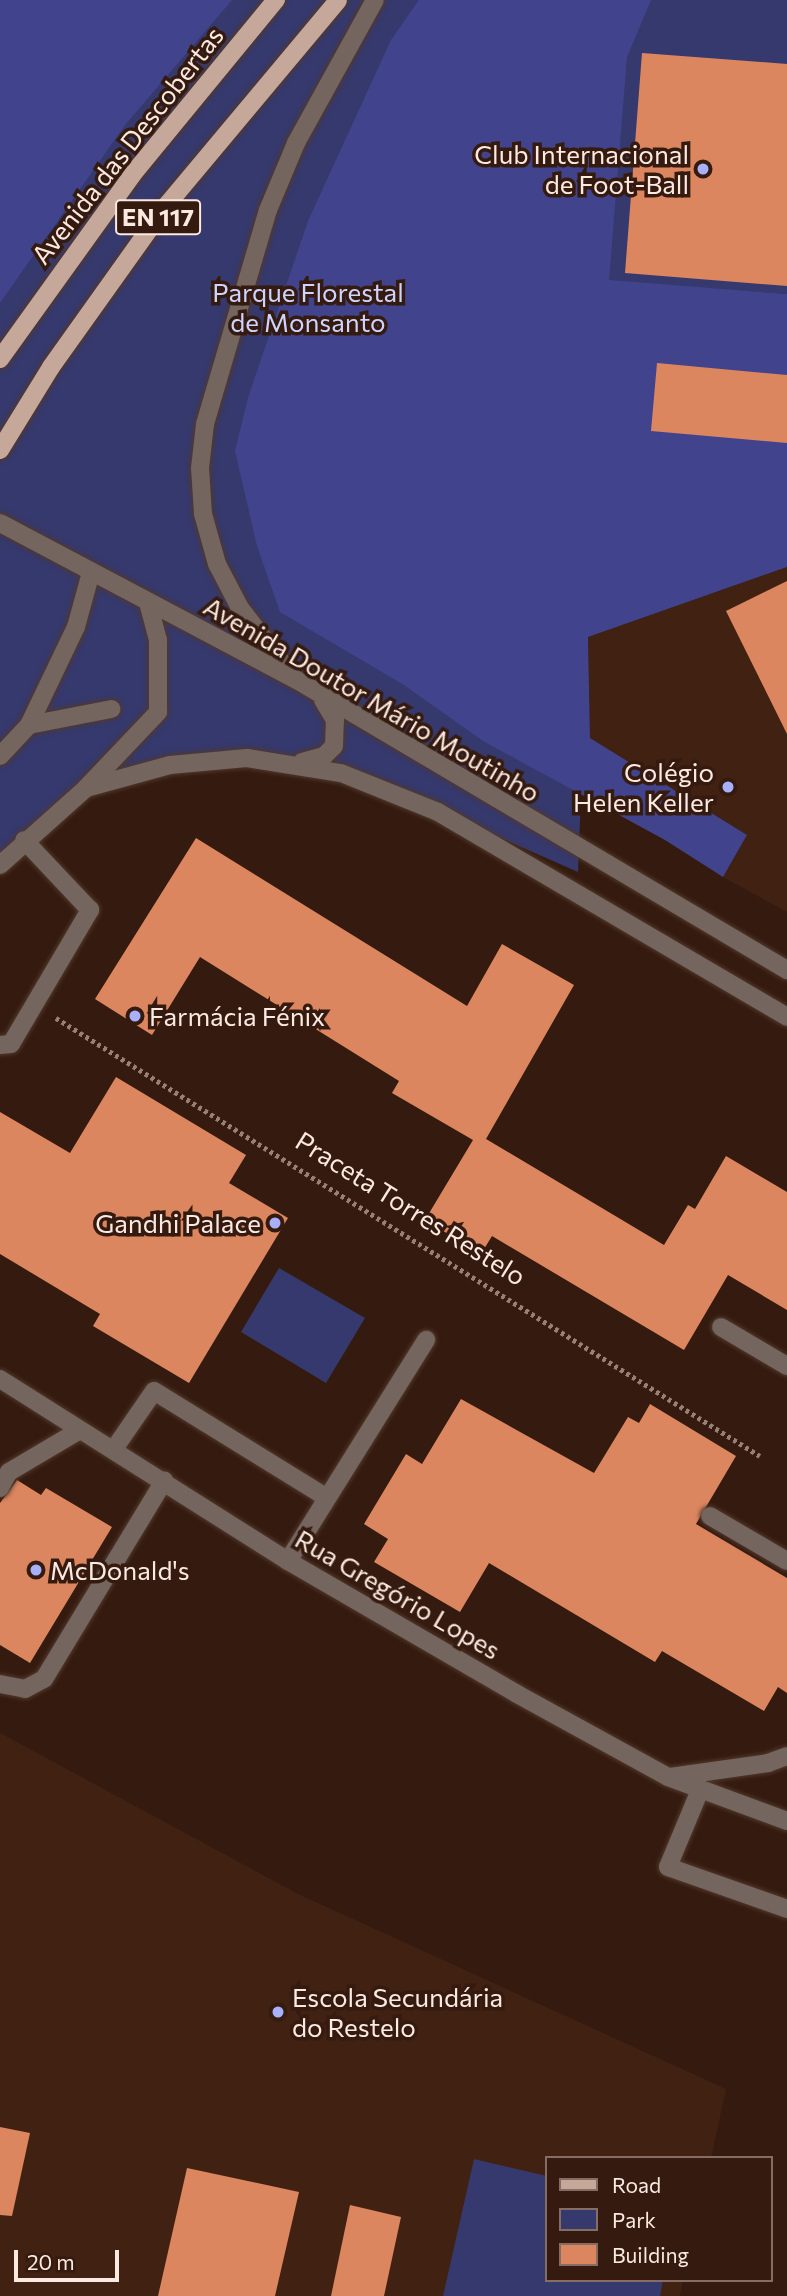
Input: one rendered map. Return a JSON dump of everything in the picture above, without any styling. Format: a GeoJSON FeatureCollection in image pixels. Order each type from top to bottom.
{"type":"FeatureCollection","features":[{"type":"Feature","properties":{"kind":"main road","name":"Avenida das Descobertas"},"geometry":{"type":"LineString","coordinates":[[0,359],[132,175],[276,0]]}},
{"type":"Feature","properties":{"kind":"main road","name":"EN 117"},"geometry":{"type":"LineString","coordinates":[[0,450],[51,368],[166,206],[338,0]]}},
{"type":"Feature","properties":{"kind":"street"},"geometry":{"type":"LineString","coordinates":[[295,680],[240,608],[217,564],[203,514],[200,468],[205,424],[268,210],[296,143],[375,0]]}},
{"type":"Feature","properties":{"kind":"street","name":"Avenida Doutor Mário Moutinho"},"geometry":{"type":"LineString","coordinates":[[0,523],[295,680],[787,970]]}},
{"type":"Feature","properties":{"kind":"street"},"geometry":{"type":"LineString","coordinates":[[0,756],[29,725],[76,627],[90,572]]}},
{"type":"Feature","properties":{"kind":"street"},"geometry":{"type":"LineString","coordinates":[[0,866],[24,840],[86,788],[158,712],[158,640],[148,603]]}},
{"type":"Feature","properties":{"kind":"street"},"geometry":{"type":"LineString","coordinates":[[86,788],[170,765],[247,758],[306,762],[324,756],[334,746],[335,720],[321,697]]}},
{"type":"Feature","properties":{"kind":"street"},"geometry":{"type":"LineString","coordinates":[[29,725],[111,709]]}},
{"type":"Feature","properties":{"kind":"street"},"geometry":{"type":"LineString","coordinates":[[277,761],[341,773],[438,812],[787,1017]]}},
{"type":"Feature","properties":{"kind":"street"},"geometry":{"type":"LineString","coordinates":[[0,1045],[11,1044],[90,910],[24,840]]}},
{"type":"Feature","properties":{"kind":"street"},"geometry":{"type":"LineString","coordinates":[[721,1327],[787,1366]]}},
{"type":"Feature","properties":{"kind":"street"},"geometry":{"type":"LineString","coordinates":[[288,1561],[426,1340]]}},
{"type":"Feature","properties":{"kind":"street","name":"Rua Gregório Lopes"},"geometry":{"type":"LineString","coordinates":[[0,1379],[78,1431],[114,1449],[288,1561],[668,1777],[787,1821]]}},
{"type":"Feature","properties":{"kind":"street"},"geometry":{"type":"LineString","coordinates":[[114,1449],[154,1391],[327,1497]]}},
{"type":"Feature","properties":{"kind":"street"},"geometry":{"type":"LineString","coordinates":[[0,1488],[9,1472],[78,1431]]}},
{"type":"Feature","properties":{"kind":"street"},"geometry":{"type":"LineString","coordinates":[[0,1684],[25,1689],[44,1679],[164,1481]]}},
{"type":"Feature","properties":{"kind":"street"},"geometry":{"type":"LineString","coordinates":[[710,1516],[787,1561]]}},
{"type":"Feature","properties":{"kind":"street"},"geometry":{"type":"LineString","coordinates":[[668,1777],[768,1763],[787,1756]]}},
{"type":"Feature","properties":{"kind":"street"},"geometry":{"type":"LineString","coordinates":[[699,1790],[668,1867],[716,1888],[787,1909]]}},
{"type":"Feature","properties":{"kind":"path","name":"Praceta Torres Restelo"},"geometry":{"type":"LineString","coordinates":[[34,1004],[760,1456]]}},
{"type":"Feature","properties":{"kind":"shaded area","name":"Colégio Helen Keller"},"geometry":{"type":"Polygon","coordinates":[[[787,567],[787,912],[723,877],[747,835],[590,738],[588,637],[787,567]]]}},
{"type":"Feature","properties":{"kind":"shaded area","name":"Escola Secundária do Restelo"},"geometry":{"type":"Polygon","coordinates":[[[0,1733],[298,1894],[726,2089],[711,2156],[546,2156],[546,2282],[683,2282],[680,2296],[0,2296],[0,1733]]]}},
{"type":"Feature","properties":{"kind":"green space","name":"Parque Florestal de Monsanto"},"geometry":{"type":"Polygon","coordinates":[[[0,0],[787,0],[787,294],[702,288],[596,414],[578,872],[344,769],[248,753],[151,767],[59,810],[0,863],[0,0]]]}},
{"type":"Feature","properties":{"kind":"green space"},"geometry":{"type":"Polygon","coordinates":[[[0,0],[232,0],[125,125],[0,303],[0,0]]]}},
{"type":"Feature","properties":{"kind":"green space"},"geometry":{"type":"Polygon","coordinates":[[[419,0],[651,0],[627,57],[609,280],[787,294],[787,567],[588,637],[590,738],[747,835],[723,877],[665,840],[483,741],[404,685],[280,612],[257,546],[235,451],[248,398],[308,221],[391,40],[419,0]]]}},
{"type":"Feature","properties":{"kind":"green space"},"geometry":{"type":"Polygon","coordinates":[[[279,1268],[365,1318],[326,1383],[241,1332],[279,1268]]]}},
{"type":"Feature","properties":{"kind":"green space"},"geometry":{"type":"Polygon","coordinates":[[[474,2159],[546,2176],[546,2282],[663,2282],[660,2296],[443,2296],[474,2159]]]}},
{"type":"Feature","properties":{"kind":"building","name":"Club Internacional de Foot-Ball"},"geometry":{"type":"Polygon","coordinates":[[[642,53],[787,64],[787,286],[625,273],[642,53]]]}},
{"type":"Feature","properties":{"kind":"building"},"geometry":{"type":"Polygon","coordinates":[[[657,363],[787,375],[787,443],[651,431],[657,363]]]}},
{"type":"Feature","properties":{"kind":"building"},"geometry":{"type":"Polygon","coordinates":[[[787,581],[787,734],[726,611],[787,581]]]}},
{"type":"Feature","properties":{"kind":"building"},"geometry":{"type":"Polygon","coordinates":[[[196,838],[467,1006],[502,944],[574,985],[486,1139],[664,1245],[688,1205],[695,1209],[726,1156],[787,1192],[787,1310],[728,1275],[684,1350],[492,1236],[481,1254],[425,1220],[473,1140],[392,1093],[399,1081],[200,957],[152,1035],[95,999],[196,838]]]}},
{"type":"Feature","properties":{"kind":"building"},"geometry":{"type":"Polygon","coordinates":[[[116,1077],[246,1155],[229,1183],[288,1218],[189,1383],[93,1326],[100,1314],[0,1254],[0,1112],[70,1153],[116,1077]]]}},
{"type":"Feature","properties":{"kind":"building"},"geometry":{"type":"Polygon","coordinates":[[[461,1399],[594,1473],[628,1417],[639,1423],[650,1404],[736,1456],[696,1524],[787,1578],[787,1693],[778,1687],[764,1711],[662,1651],[655,1662],[489,1563],[460,1612],[374,1562],[388,1539],[364,1524],[406,1454],[422,1464],[461,1399]]]}},
{"type":"Feature","properties":{"kind":"building"},"geometry":{"type":"Polygon","coordinates":[[[17,1480],[41,1495],[46,1488],[112,1527],[30,1663],[0,1645],[0,1503],[17,1480]]]}},
{"type":"Feature","properties":{"kind":"building"},"geometry":{"type":"Polygon","coordinates":[[[0,2127],[30,2133],[12,2216],[0,2215],[0,2127]]]}},
{"type":"Feature","properties":{"kind":"building"},"geometry":{"type":"Polygon","coordinates":[[[187,2168],[299,2192],[275,2296],[158,2296],[187,2168]]]}},
{"type":"Feature","properties":{"kind":"building"},"geometry":{"type":"Polygon","coordinates":[[[350,2205],[401,2217],[384,2296],[331,2296],[350,2205]]]}},
{"type":"Feature","properties":{"kind":"place","name":"Club Internacional de Foot-Ball"},"geometry":{"type":"Point","coordinates":[703,169]}},
{"type":"Feature","properties":{"kind":"place","name":"Colégio Helen Keller"},"geometry":{"type":"Point","coordinates":[728,787]}},
{"type":"Feature","properties":{"kind":"place","name":"Farmácia Fénix"},"geometry":{"type":"Point","coordinates":[135,1016]}},
{"type":"Feature","properties":{"kind":"place","name":"Gandhi Palace"},"geometry":{"type":"Point","coordinates":[275,1223]}},
{"type":"Feature","properties":{"kind":"place","name":"McDonald's"},"geometry":{"type":"Point","coordinates":[36,1570]}},
{"type":"Feature","properties":{"kind":"place","name":"Escola Secundária do Restelo"},"geometry":{"type":"Point","coordinates":[278,2012]}}]}
